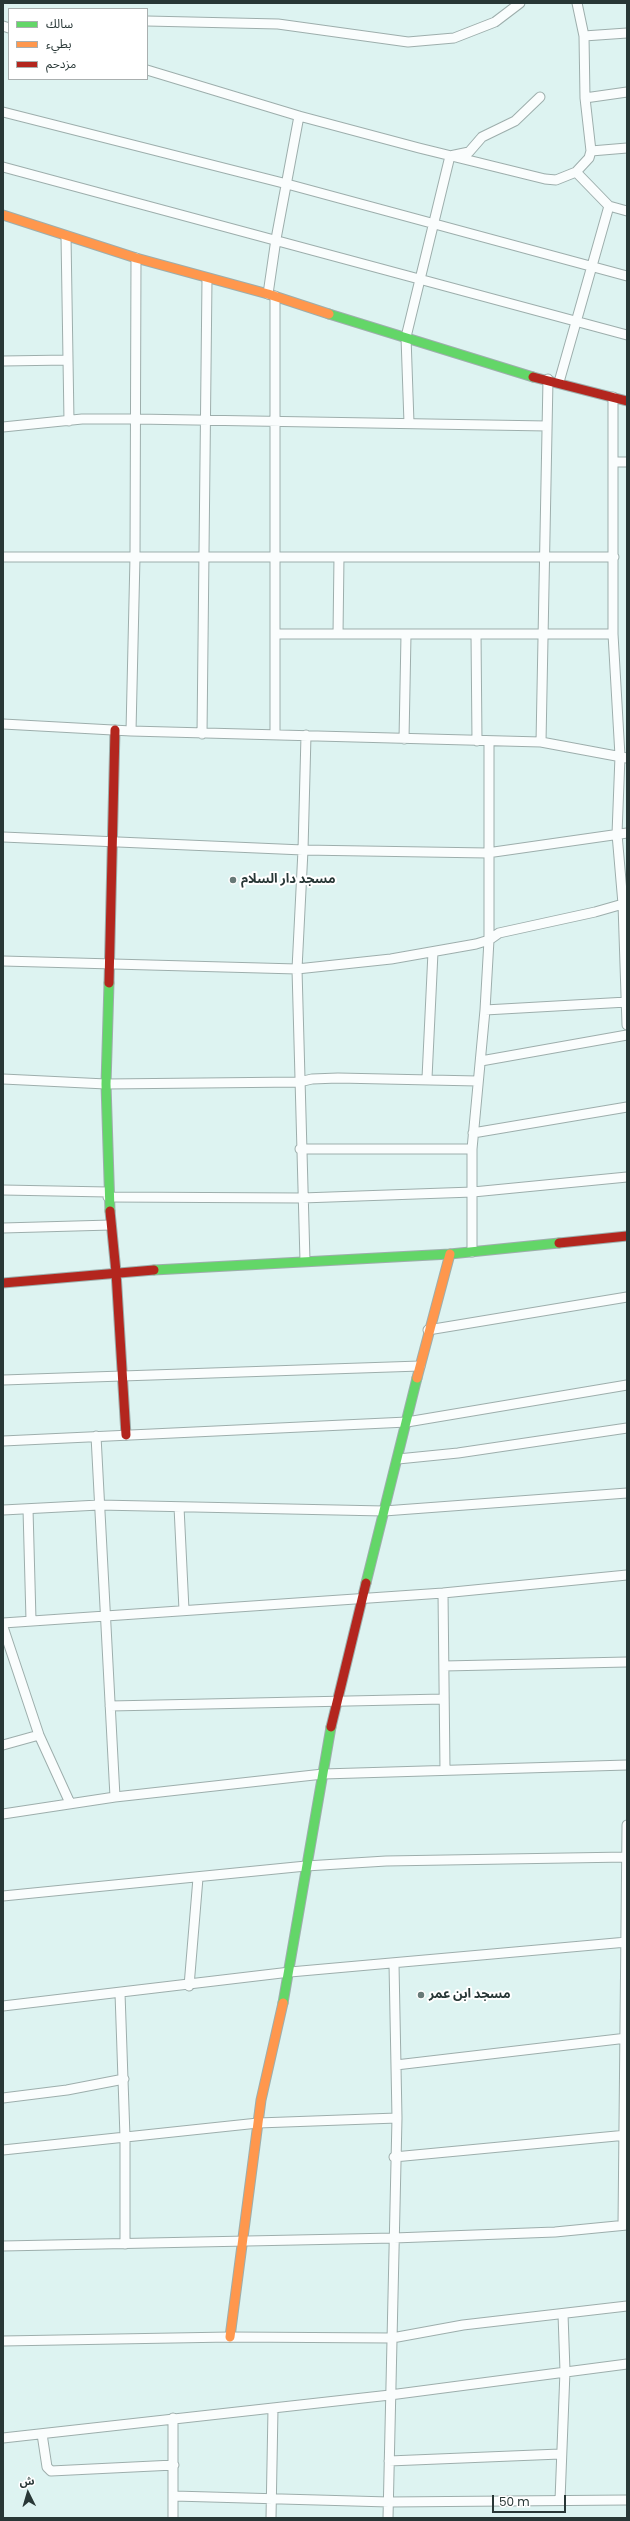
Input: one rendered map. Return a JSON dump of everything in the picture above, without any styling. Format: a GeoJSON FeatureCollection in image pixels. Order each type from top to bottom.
{"type":"FeatureCollection","features":[{"type":"Feature","properties":{"kind":"street"},"geometry":{"type":"LineString","coordinates":[[148,21],[278,24],[408,42],[454,38],[495,22],[520,3]]}},
{"type":"Feature","properties":{"kind":"street"},"geometry":{"type":"LineString","coordinates":[[148,70],[299,116],[450,156],[545,179],[556,180],[576,172],[589,158],[591,151],[585,98],[584,36],[577,3]]}},
{"type":"Feature","properties":{"kind":"street"},"geometry":{"type":"LineString","coordinates":[[584,36],[627,33]]}},
{"type":"Feature","properties":{"kind":"street"},"geometry":{"type":"LineString","coordinates":[[585,98],[627,92]]}},
{"type":"Feature","properties":{"kind":"street"},"geometry":{"type":"LineString","coordinates":[[450,156],[469,152],[482,137],[515,121],[540,97]]}},
{"type":"Feature","properties":{"kind":"street"},"geometry":{"type":"LineString","coordinates":[[3,112],[287,184],[627,276]]}},
{"type":"Feature","properties":{"kind":"street"},"geometry":{"type":"LineString","coordinates":[[275,735],[275,422],[272,295],[276,239],[299,116]]}},
{"type":"Feature","properties":{"kind":"street"},"geometry":{"type":"LineString","coordinates":[[591,151],[627,148]]}},
{"type":"Feature","properties":{"kind":"street"},"geometry":{"type":"LineString","coordinates":[[409,423],[406,337],[450,156]]}},
{"type":"Feature","properties":{"kind":"street"},"geometry":{"type":"LineString","coordinates":[[3,167],[276,239],[420,280],[627,335]]}},
{"type":"Feature","properties":{"kind":"street"},"geometry":{"type":"LineString","coordinates":[[576,172],[609,206],[627,211]]}},
{"type":"Feature","properties":{"kind":"street"},"geometry":{"type":"LineString","coordinates":[[559,382],[609,206]]}},
{"type":"Feature","properties":{"kind":"street"},"geometry":{"type":"LineString","coordinates":[[3,215],[136,258],[207,279],[272,295],[406,337],[504,370],[548,379],[627,401]]}},
{"type":"Feature","properties":{"kind":"street"},"geometry":{"type":"LineString","coordinates":[[66,236],[69,421]]}},
{"type":"Feature","properties":{"kind":"street"},"geometry":{"type":"LineString","coordinates":[[132,731],[135,556],[136,258]]}},
{"type":"Feature","properties":{"kind":"street"},"geometry":{"type":"LineString","coordinates":[[202,734],[207,279]]}},
{"type":"Feature","properties":{"kind":"street"},"geometry":{"type":"LineString","coordinates":[[3,361],[68,360]]}},
{"type":"Feature","properties":{"kind":"street"},"geometry":{"type":"LineString","coordinates":[[541,742],[548,379]]}},
{"type":"Feature","properties":{"kind":"street"},"geometry":{"type":"LineString","coordinates":[[613,397],[613,634],[623,757],[617,834],[625,902],[627,1025]]}},
{"type":"Feature","properties":{"kind":"street"},"geometry":{"type":"LineString","coordinates":[[3,427],[69,421],[136,419],[547,426]]}},
{"type":"Feature","properties":{"kind":"street"},"geometry":{"type":"LineString","coordinates":[[614,462],[627,462]]}},
{"type":"Feature","properties":{"kind":"street"},"geometry":{"type":"LineString","coordinates":[[3,557],[135,556],[614,558]]}},
{"type":"Feature","properties":{"kind":"street"},"geometry":{"type":"LineString","coordinates":[[338,634],[339,557]]}},
{"type":"Feature","properties":{"kind":"street"},"geometry":{"type":"LineString","coordinates":[[275,634],[613,634]]}},
{"type":"Feature","properties":{"kind":"street"},"geometry":{"type":"LineString","coordinates":[[476,634],[477,741]]}},
{"type":"Feature","properties":{"kind":"street"},"geometry":{"type":"LineString","coordinates":[[404,739],[406,635]]}},
{"type":"Feature","properties":{"kind":"street"},"geometry":{"type":"LineString","coordinates":[[3,724],[202,734],[306,735],[541,742],[623,757]]}},
{"type":"Feature","properties":{"kind":"street"},"geometry":{"type":"LineString","coordinates":[[115,730],[106,1084],[108,1194],[124,1375],[126,1435]]}},
{"type":"Feature","properties":{"kind":"street"},"geometry":{"type":"LineString","coordinates":[[305,1261],[300,1148],[297,969],[304,850],[306,735]]}},
{"type":"Feature","properties":{"kind":"street"},"geometry":{"type":"LineString","coordinates":[[472,1252],[472,1148],[477,1081],[485,1010],[489,940],[487,853],[489,741]]}},
{"type":"Feature","properties":{"kind":"street"},"geometry":{"type":"LineString","coordinates":[[3,837],[304,850],[487,853],[627,833]]}},
{"type":"Feature","properties":{"kind":"street"},"geometry":{"type":"LineString","coordinates":[[3,961],[108,962],[297,969],[391,959],[432,952],[489,940],[499,933],[625,902]]}},
{"type":"Feature","properties":{"kind":"street"},"geometry":{"type":"LineString","coordinates":[[427,1078],[432,952]]}},
{"type":"Feature","properties":{"kind":"street"},"geometry":{"type":"LineString","coordinates":[[485,1010],[626,1002]]}},
{"type":"Feature","properties":{"kind":"street"},"geometry":{"type":"LineString","coordinates":[[480,1062],[627,1035]]}},
{"type":"Feature","properties":{"kind":"street"},"geometry":{"type":"LineString","coordinates":[[3,1078],[106,1084],[299,1082],[324,1078],[427,1078],[477,1081]]}},
{"type":"Feature","properties":{"kind":"street"},"geometry":{"type":"LineString","coordinates":[[473,1133],[627,1107]]}},
{"type":"Feature","properties":{"kind":"street"},"geometry":{"type":"LineString","coordinates":[[300,1148],[472,1148]]}},
{"type":"Feature","properties":{"kind":"street"},"geometry":{"type":"LineString","coordinates":[[3,1190],[302,1198],[473,1192],[627,1177]]}},
{"type":"Feature","properties":{"kind":"street"},"geometry":{"type":"LineString","coordinates":[[3,1228],[110,1225]]}},
{"type":"Feature","properties":{"kind":"street"},"geometry":{"type":"LineString","coordinates":[[3,1283],[116,1272],[450,1254],[627,1236]]}},
{"type":"Feature","properties":{"kind":"street"},"geometry":{"type":"LineString","coordinates":[[230,2337],[258,2123],[290,1972],[306,1866],[336,1700],[398,1459],[428,1330],[450,1254]]}},
{"type":"Feature","properties":{"kind":"street"},"geometry":{"type":"LineString","coordinates":[[428,1330],[627,1296]]}},
{"type":"Feature","properties":{"kind":"street"},"geometry":{"type":"LineString","coordinates":[[3,1380],[420,1366]]}},
{"type":"Feature","properties":{"kind":"street"},"geometry":{"type":"LineString","coordinates":[[3,1441],[407,1422],[627,1385]]}},
{"type":"Feature","properties":{"kind":"street"},"geometry":{"type":"LineString","coordinates":[[398,1459],[458,1453],[627,1428]]}},
{"type":"Feature","properties":{"kind":"street"},"geometry":{"type":"LineString","coordinates":[[96,1436],[115,1797]]}},
{"type":"Feature","properties":{"kind":"street"},"geometry":{"type":"LineString","coordinates":[[3,1510],[99,1505],[384,1511],[627,1493]]}},
{"type":"Feature","properties":{"kind":"street"},"geometry":{"type":"LineString","coordinates":[[179,1507],[184,1610]]}},
{"type":"Feature","properties":{"kind":"street"},"geometry":{"type":"LineString","coordinates":[[28,1509],[31,1620]]}},
{"type":"Feature","properties":{"kind":"street"},"geometry":{"type":"LineString","coordinates":[[3,1623],[105,1614],[443,1593],[627,1575]]}},
{"type":"Feature","properties":{"kind":"street"},"geometry":{"type":"LineString","coordinates":[[443,1593],[445,1770]]}},
{"type":"Feature","properties":{"kind":"street"},"geometry":{"type":"LineString","coordinates":[[3,1628],[39,1735],[70,1803]]}},
{"type":"Feature","properties":{"kind":"street"},"geometry":{"type":"LineString","coordinates":[[444,1666],[627,1662]]}},
{"type":"Feature","properties":{"kind":"street"},"geometry":{"type":"LineString","coordinates":[[110,1706],[336,1700],[444,1699]]}},
{"type":"Feature","properties":{"kind":"street"},"geometry":{"type":"LineString","coordinates":[[3,1745],[39,1735]]}},
{"type":"Feature","properties":{"kind":"street"},"geometry":{"type":"LineString","coordinates":[[3,1814],[115,1797],[323,1774],[627,1765]]}},
{"type":"Feature","properties":{"kind":"street"},"geometry":{"type":"LineString","coordinates":[[3,2246],[394,2238],[555,2232],[625,2225],[627,1825]]}},
{"type":"Feature","properties":{"kind":"street"},"geometry":{"type":"LineString","coordinates":[[3,1896],[198,1878],[306,1866],[386,1861],[626,1857]]}},
{"type":"Feature","properties":{"kind":"street"},"geometry":{"type":"LineString","coordinates":[[189,1986],[198,1878]]}},
{"type":"Feature","properties":{"kind":"street"},"geometry":{"type":"LineString","coordinates":[[3,2006],[189,1986],[290,1972],[394,1964],[626,1942]]}},
{"type":"Feature","properties":{"kind":"street"},"geometry":{"type":"LineString","coordinates":[[388,2518],[394,2238],[394,2157],[397,2118],[394,1964]]}},
{"type":"Feature","properties":{"kind":"street"},"geometry":{"type":"LineString","coordinates":[[120,1993],[126,2137],[125,2244]]}},
{"type":"Feature","properties":{"kind":"street"},"geometry":{"type":"LineString","coordinates":[[396,2065],[626,2039]]}},
{"type":"Feature","properties":{"kind":"street"},"geometry":{"type":"LineString","coordinates":[[3,2098],[67,2090],[124,2079]]}},
{"type":"Feature","properties":{"kind":"street"},"geometry":{"type":"LineString","coordinates":[[3,2150],[258,2123],[397,2118]]}},
{"type":"Feature","properties":{"kind":"street"},"geometry":{"type":"LineString","coordinates":[[394,2157],[625,2135]]}},
{"type":"Feature","properties":{"kind":"street"},"geometry":{"type":"LineString","coordinates":[[3,2341],[230,2337],[392,2338],[463,2325],[627,2306]]}},
{"type":"Feature","properties":{"kind":"street"},"geometry":{"type":"LineString","coordinates":[[560,2500],[560,2454],[565,2371],[564,2314]]}},
{"type":"Feature","properties":{"kind":"street"},"geometry":{"type":"LineString","coordinates":[[3,2438],[173,2418],[273,2409],[627,2364]]}},
{"type":"Feature","properties":{"kind":"street"},"geometry":{"type":"LineString","coordinates":[[271,2518],[273,2409]]}},
{"type":"Feature","properties":{"kind":"street"},"geometry":{"type":"LineString","coordinates":[[173,2418],[173,2518]]}},
{"type":"Feature","properties":{"kind":"street"},"geometry":{"type":"LineString","coordinates":[[42,2434],[46,2467],[50,2471],[174,2465]]}},
{"type":"Feature","properties":{"kind":"street"},"geometry":{"type":"LineString","coordinates":[[390,2461],[560,2454]]}},
{"type":"Feature","properties":{"kind":"street"},"geometry":{"type":"LineString","coordinates":[[174,2496],[272,2500],[389,2502],[627,2500]]}},
{"type":"Feature","properties":{"kind":"traffic: fast"},"geometry":{"type":"LineString","coordinates":[[329,314],[533,377]]}},
{"type":"Feature","properties":{"kind":"traffic: fast"},"geometry":{"type":"LineString","coordinates":[[109,983],[106,1084],[110,1211]]}},
{"type":"Feature","properties":{"kind":"traffic: fast"},"geometry":{"type":"LineString","coordinates":[[154,1270],[450,1254],[559,1243]]}},
{"type":"Feature","properties":{"kind":"traffic: fast"},"geometry":{"type":"LineString","coordinates":[[366,1583],[417,1378]]}},
{"type":"Feature","properties":{"kind":"traffic: fast"},"geometry":{"type":"LineString","coordinates":[[283,2003],[331,1727]]}},
{"type":"Feature","properties":{"kind":"traffic: slow"},"geometry":{"type":"LineString","coordinates":[[3,215],[136,258],[268,294],[329,314]]}},
{"type":"Feature","properties":{"kind":"traffic: slow"},"geometry":{"type":"LineString","coordinates":[[417,1378],[450,1254]]}},
{"type":"Feature","properties":{"kind":"traffic: slow"},"geometry":{"type":"LineString","coordinates":[[230,2337],[261,2100],[283,2003]]}},
{"type":"Feature","properties":{"kind":"traffic: jam"},"geometry":{"type":"LineString","coordinates":[[533,377],[627,401]]}},
{"type":"Feature","properties":{"kind":"traffic: jam"},"geometry":{"type":"LineString","coordinates":[[109,983],[115,730]]}},
{"type":"Feature","properties":{"kind":"traffic: jam"},"geometry":{"type":"LineString","coordinates":[[110,1211],[116,1272],[126,1435]]}},
{"type":"Feature","properties":{"kind":"traffic: jam"},"geometry":{"type":"LineString","coordinates":[[559,1243],[627,1236]]}},
{"type":"Feature","properties":{"kind":"traffic: jam"},"geometry":{"type":"LineString","coordinates":[[3,1283],[154,1270]]}},
{"type":"Feature","properties":{"kind":"traffic: jam"},"geometry":{"type":"LineString","coordinates":[[331,1727],[366,1583]]}},
{"type":"Feature","properties":{"kind":"place","name":"مسجد دار السلام"},"geometry":{"type":"Point","coordinates":[233,880]}},
{"type":"Feature","properties":{"kind":"place","name":"مسجد ابن عمر"},"geometry":{"type":"Point","coordinates":[421,1995]}}]}
